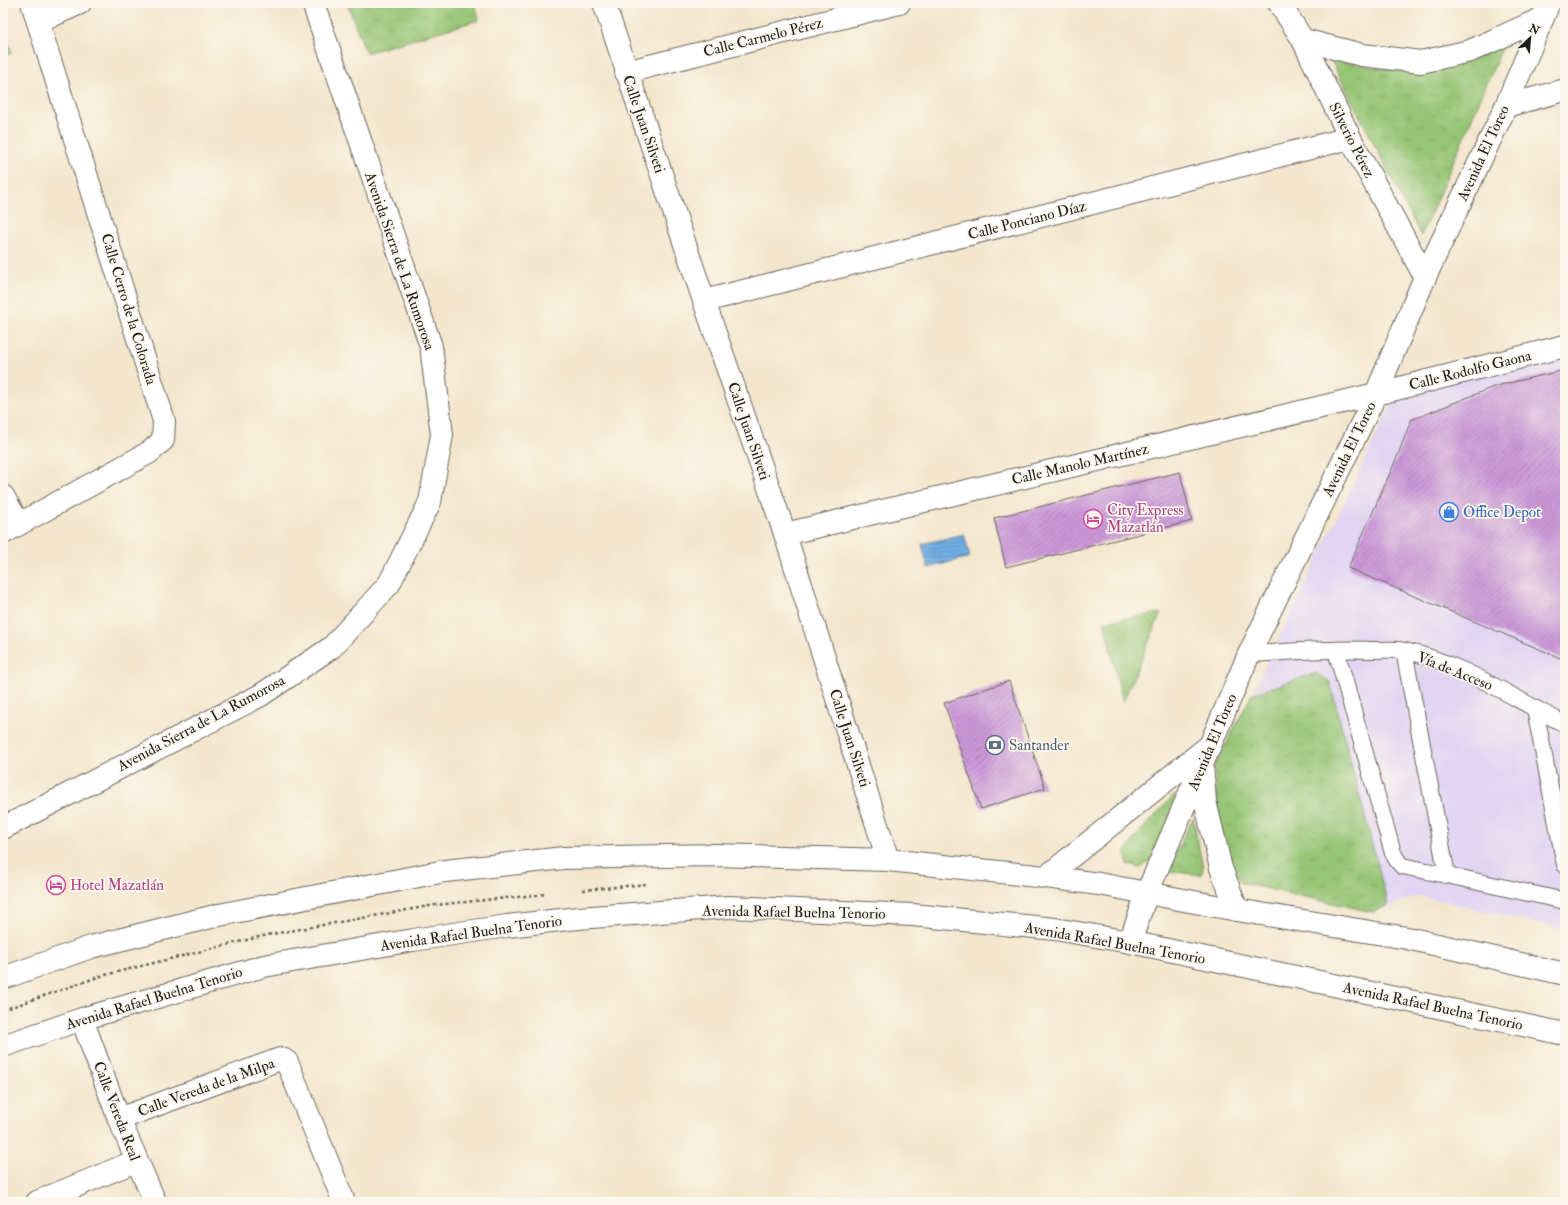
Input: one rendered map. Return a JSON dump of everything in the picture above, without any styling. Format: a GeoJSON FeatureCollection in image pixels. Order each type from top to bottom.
{"type":"FeatureCollection","features":[{"type":"Feature","properties":{"kind":"street"},"geometry":{"type":"LineString","coordinates":[[36,12],[80,3]]}},
{"type":"Feature","properties":{"kind":"street","name":"Avenida Sierra de La Rumorosa"},"geometry":{"type":"LineString","coordinates":[[3,828],[261,695],[332,647],[388,584],[430,502],[442,435],[431,346],[313,3]]}},
{"type":"Feature","properties":{"kind":"street","name":"Calle Juan Silveti"},"geometry":{"type":"LineString","coordinates":[[604,3],[704,301],[785,534],[888,860]]}},
{"type":"Feature","properties":{"kind":"street","name":"Calle Carmelo Pérez"},"geometry":{"type":"LineString","coordinates":[[626,72],[899,3]]}},
{"type":"Feature","properties":{"kind":"street","name":"Silverio Pérez"},"geometry":{"type":"LineString","coordinates":[[1279,3],[1302,40],[1350,138],[1425,277]]}},
{"type":"Feature","properties":{"kind":"street"},"geometry":{"type":"LineString","coordinates":[[1302,40],[1362,55],[1421,62],[1470,51],[1546,10]]}},
{"type":"Feature","properties":{"kind":"street","name":"Avenida El Toreo"},"geometry":{"type":"LineString","coordinates":[[1130,942],[1147,893],[1249,654],[1376,394],[1425,277],[1506,106],[1546,10]]}},
{"type":"Feature","properties":{"kind":"street","name":"Calle Cerro de la Colorada"},"geometry":{"type":"LineString","coordinates":[[11,528],[150,452],[163,440],[164,421],[36,12]]}},
{"type":"Feature","properties":{"kind":"street"},"geometry":{"type":"LineString","coordinates":[[1506,106],[1565,90]]}},
{"type":"Feature","properties":{"kind":"street","name":"Calle Ponciano Díaz"},"geometry":{"type":"LineString","coordinates":[[704,301],[1350,138]]}},
{"type":"Feature","properties":{"kind":"street","name":"Calle Rodolfo Gaona"},"geometry":{"type":"LineString","coordinates":[[1376,394],[1565,346]]}},
{"type":"Feature","properties":{"kind":"street","name":"Calle Manolo Martínez"},"geometry":{"type":"LineString","coordinates":[[785,534],[1376,394]]}},
{"type":"Feature","properties":{"kind":"street"},"geometry":{"type":"LineString","coordinates":[[3,496],[11,528]]}},
{"type":"Feature","properties":{"kind":"street"},"geometry":{"type":"LineString","coordinates":[[1046,877],[1206,754]]}},
{"type":"Feature","properties":{"kind":"street"},"geometry":{"type":"LineString","coordinates":[[1206,754],[1205,801],[1221,868],[1237,910]]}},
{"type":"Feature","properties":{"kind":"street"},"geometry":{"type":"LineString","coordinates":[[3,978],[91,947],[219,915],[445,871],[564,858],[714,855],[888,860],[1046,877],[1407,938],[1565,974]]}},
{"type":"Feature","properties":{"kind":"street","name":"Avenida Rafael Buelna Tenorio"},"geometry":{"type":"LineString","coordinates":[[3,1046],[82,1019],[264,966],[508,926],[586,917],[729,907],[890,914],[1055,929],[1130,942],[1565,1034]]}},
{"type":"Feature","properties":{"kind":"street","name":"Calle Vereda Real"},"geometry":{"type":"LineString","coordinates":[[82,1019],[119,1119],[155,1202]]}},
{"type":"Feature","properties":{"kind":"street","name":"Calle Vereda de la Milpa"},"geometry":{"type":"LineString","coordinates":[[119,1119],[280,1059],[284,1060],[287,1062],[344,1202]]}},
{"type":"Feature","properties":{"kind":"street"},"geometry":{"type":"LineString","coordinates":[[37,1202],[136,1161]]}},
{"type":"Feature","properties":{"kind":"lane","name":"Vía de Acceso"},"geometry":{"type":"LineString","coordinates":[[1249,654],[1336,650],[1404,651],[1443,663],[1478,677],[1565,724]]}},
{"type":"Feature","properties":{"kind":"lane"},"geometry":{"type":"LineString","coordinates":[[1336,650],[1392,853],[1402,866],[1565,901]]}},
{"type":"Feature","properties":{"kind":"lane"},"geometry":{"type":"LineString","coordinates":[[1404,651],[1447,875]]}},
{"type":"Feature","properties":{"kind":"lane"},"geometry":{"type":"LineString","coordinates":[[1535,709],[1565,865]]}},
{"type":"Feature","properties":{"kind":"shaded area"},"geometry":{"type":"Polygon","coordinates":[[[1565,350],[1565,930],[1420,896],[1373,912],[1242,883],[1214,767],[1252,694],[1397,393],[1565,350]]]}},
{"type":"Feature","properties":{"kind":"green space"},"geometry":{"type":"Polygon","coordinates":[[[347,3],[475,3],[479,20],[366,53],[347,3]]]}},
{"type":"Feature","properties":{"kind":"green space"},"geometry":{"type":"Polygon","coordinates":[[[3,28],[12,53],[3,56],[3,28]]]}},
{"type":"Feature","properties":{"kind":"green space"},"geometry":{"type":"Polygon","coordinates":[[[1504,44],[1421,236],[1330,58],[1360,65],[1420,74],[1473,60],[1504,44]]]}},
{"type":"Feature","properties":{"kind":"green space"},"geometry":{"type":"Polygon","coordinates":[[[1161,613],[1123,702],[1104,622],[1161,613]]]}},
{"type":"Feature","properties":{"kind":"green space"},"geometry":{"type":"Polygon","coordinates":[[[1316,673],[1330,682],[1388,905],[1373,912],[1242,883],[1223,856],[1214,767],[1252,694],[1316,673]]]}},
{"type":"Feature","properties":{"kind":"green space"},"geometry":{"type":"Polygon","coordinates":[[[1174,795],[1179,799],[1151,860],[1141,868],[1128,865],[1125,853],[1136,836],[1174,795]]]}},
{"type":"Feature","properties":{"kind":"green space"},"geometry":{"type":"Polygon","coordinates":[[[1193,818],[1203,868],[1201,875],[1167,871],[1193,818]]]}},
{"type":"Feature","properties":{"kind":"water"},"geometry":{"type":"Polygon","coordinates":[[[964,534],[970,557],[928,568],[922,544],[964,534]]]}},
{"type":"Feature","properties":{"kind":"building","name":"Office Depot"},"geometry":{"type":"Polygon","coordinates":[[[1565,370],[1565,660],[1348,568],[1398,455],[1411,420],[1496,386],[1565,370]]]}},
{"type":"Feature","properties":{"kind":"building"},"geometry":{"type":"Polygon","coordinates":[[[1180,472],[1192,521],[1006,567],[994,518],[1180,472]]]}},
{"type":"Feature","properties":{"kind":"building","name":"Santander"},"geometry":{"type":"Polygon","coordinates":[[[1009,681],[1045,788],[981,809],[944,703],[1009,681]]]}},
{"type":"Feature","properties":{"kind":"place","name":"Office Depot"},"geometry":{"type":"Point","coordinates":[1449,512]}},
{"type":"Feature","properties":{"kind":"place","name":"City Express Mazatlán"},"geometry":{"type":"Point","coordinates":[1093,519]}},
{"type":"Feature","properties":{"kind":"place","name":"Santander"},"geometry":{"type":"Point","coordinates":[995,745]}},
{"type":"Feature","properties":{"kind":"place","name":"Hotel Mazatlán"},"geometry":{"type":"Point","coordinates":[56,885]}}]}
